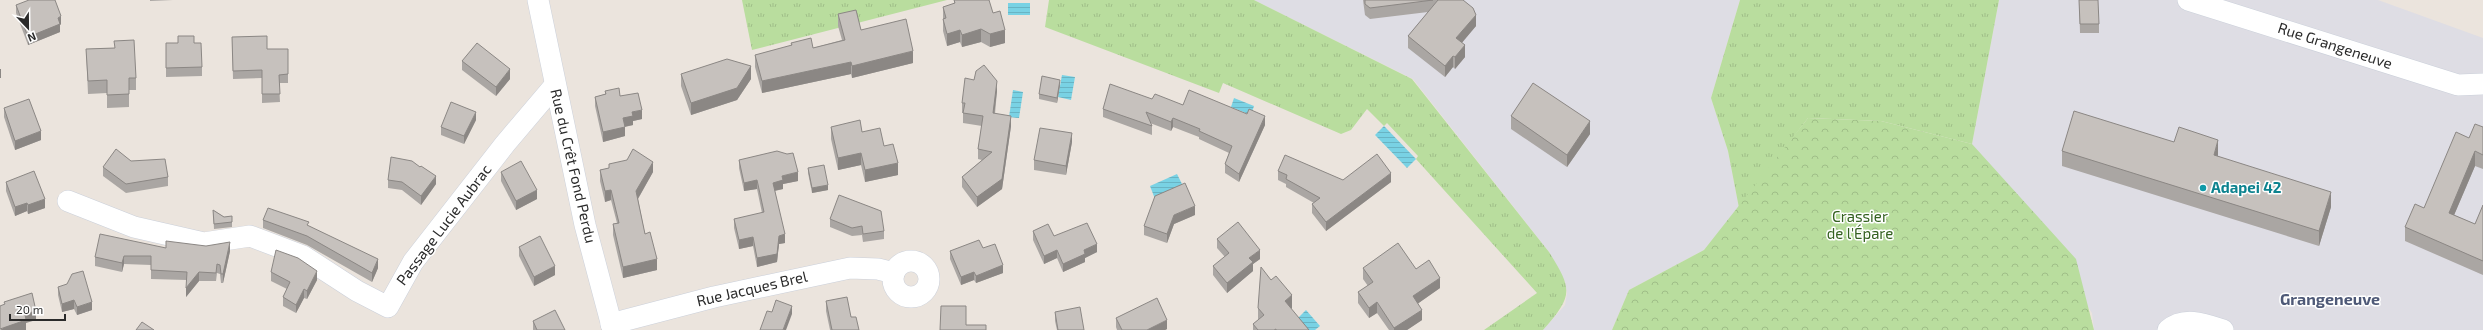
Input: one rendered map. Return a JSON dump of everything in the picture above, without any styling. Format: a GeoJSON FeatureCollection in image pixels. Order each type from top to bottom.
{"type":"FeatureCollection","features":[{"type":"Feature","properties":{"kind":"street","name":"Rue du Crêt Fond Perdu"},"geometry":{"type":"LineString","coordinates":[[538,0],[585,225],[612,327]]}},
{"type":"Feature","properties":{"kind":"street","name":"Rue Grangeneuve"},"geometry":{"type":"LineString","coordinates":[[2188,0],[2458,85],[2483,84]]}},
{"type":"Feature","properties":{"kind":"street","name":"Passage Lucie Aubrac"},"geometry":{"type":"LineString","coordinates":[[68,201],[134,227],[204,243],[250,236],[303,256],[357,291],[388,307],[413,262],[506,144],[555,85]]}},
{"type":"Feature","properties":{"kind":"street","name":"Rue Jacques Brel"},"geometry":{"type":"LineString","coordinates":[[612,327],[714,297],[850,268],[878,269],[894,273]]}},
{"type":"Feature","properties":{"kind":"street"},"geometry":{"type":"LineString","coordinates":[[2168,330],[2173,326],[2197,321],[2223,330]]}},
{"type":"Feature","properties":{"kind":"shaded area"},"geometry":{"type":"Polygon","coordinates":[[[1254,0],[1740,0],[1711,98],[1728,151],[1739,208],[1704,250],[1629,290],[1612,330],[1543,330],[1565,305],[1567,293],[1565,282],[1549,252],[1413,79],[1254,0]]]}},
{"type":"Feature","properties":{"kind":"shaded area"},"geometry":{"type":"Polygon","coordinates":[[[1999,0],[2378,0],[2483,38],[2483,330],[2094,330],[2092,313],[1972,144],[1999,0]]]}},
{"type":"Feature","properties":{"kind":"green space"},"geometry":{"type":"Polygon","coordinates":[[[742,0],[947,0],[752,50],[742,0]]]}},
{"type":"Feature","properties":{"kind":"green space"},"geometry":{"type":"Polygon","coordinates":[[[1049,0],[1254,0],[1412,79],[1549,252],[1566,284],[1566,292],[1560,309],[1543,330],[1484,330],[1537,293],[1416,159],[1418,156],[1387,123],[1384,126],[1367,109],[1351,130],[1341,134],[1223,83],[1219,93],[1045,27],[1049,0]]]}},
{"type":"Feature","properties":{"kind":"green space"},"geometry":{"type":"Polygon","coordinates":[[[1740,0],[1999,0],[1972,144],[1881,121],[1808,118],[1739,208],[1728,151],[1711,98],[1740,0]]]}},
{"type":"Feature","properties":{"kind":"green space","name":"Crassier de l'Épare"},"geometry":{"type":"Polygon","coordinates":[[[1808,118],[1881,121],[1972,144],[2076,259],[2094,330],[1612,330],[1629,290],[1704,250],[1808,118]]]}},
{"type":"Feature","properties":{"kind":"water"},"geometry":{"type":"Polygon","coordinates":[[[1008,3],[1030,3],[1030,15],[1008,15],[1008,3]]]}},
{"type":"Feature","properties":{"kind":"water"},"geometry":{"type":"Polygon","coordinates":[[[1062,75],[1075,77],[1071,100],[1058,97],[1062,75]]]}},
{"type":"Feature","properties":{"kind":"water"},"geometry":{"type":"Polygon","coordinates":[[[1013,90],[1023,92],[1019,118],[1009,117],[1013,90]]]}},
{"type":"Feature","properties":{"kind":"water"},"geometry":{"type":"Polygon","coordinates":[[[1234,98],[1254,106],[1251,115],[1231,107],[1234,98]]]}},
{"type":"Feature","properties":{"kind":"water"},"geometry":{"type":"Polygon","coordinates":[[[1384,126],[1416,159],[1407,168],[1375,135],[1384,126]]]}},
{"type":"Feature","properties":{"kind":"water"},"geometry":{"type":"Polygon","coordinates":[[[1177,174],[1183,186],[1155,199],[1150,186],[1177,174]]]}},
{"type":"Feature","properties":{"kind":"water"},"geometry":{"type":"Polygon","coordinates":[[[1306,310],[1320,326],[1315,330],[1308,330],[1298,318],[1306,310]]]}},
{"type":"Feature","properties":{"kind":"building"},"geometry":{"type":"Polygon","coordinates":[[[29,0],[55,0],[61,16],[58,18],[60,24],[28,37],[16,5],[29,0]]]}},
{"type":"Feature","properties":{"kind":"building"},"geometry":{"type":"Polygon","coordinates":[[[954,0],[989,0],[993,13],[1000,11],[1005,30],[990,34],[981,29],[962,35],[960,30],[947,34],[943,19],[946,18],[943,7],[955,3],[954,0]]]}},
{"type":"Feature","properties":{"kind":"building"},"geometry":{"type":"Polygon","coordinates":[[[1365,0],[1433,0],[1370,8],[1365,4],[1365,0]]]}},
{"type":"Feature","properties":{"kind":"building"},"geometry":{"type":"Polygon","coordinates":[[[1438,0],[1463,0],[1473,8],[1476,15],[1456,38],[1465,45],[1445,66],[1408,36],[1438,0]]]}},
{"type":"Feature","properties":{"kind":"building"},"geometry":{"type":"Polygon","coordinates":[[[2079,0],[2098,0],[2099,24],[2080,24],[2079,0]]]}},
{"type":"Feature","properties":{"kind":"building"},"geometry":{"type":"Polygon","coordinates":[[[856,10],[861,30],[906,19],[913,51],[852,66],[851,62],[762,81],[755,55],[811,38],[813,48],[845,40],[838,14],[856,10]]]}},
{"type":"Feature","properties":{"kind":"building"},"geometry":{"type":"Polygon","coordinates":[[[178,36],[194,36],[194,43],[201,43],[202,67],[166,68],[166,43],[178,43],[178,36]]]}},
{"type":"Feature","properties":{"kind":"building"},"geometry":{"type":"Polygon","coordinates":[[[267,36],[267,49],[288,49],[288,74],[279,75],[280,94],[262,94],[262,70],[233,71],[232,37],[267,36]]]}},
{"type":"Feature","properties":{"kind":"building"},"geometry":{"type":"Polygon","coordinates":[[[134,40],[136,78],[129,78],[129,94],[107,95],[107,80],[88,81],[86,49],[115,48],[114,41],[134,40]]]}},
{"type":"Feature","properties":{"kind":"building"},"geometry":{"type":"Polygon","coordinates":[[[477,43],[510,69],[496,87],[462,61],[477,43]]]}},
{"type":"Feature","properties":{"kind":"building"},"geometry":{"type":"Polygon","coordinates":[[[727,59],[751,66],[737,88],[691,103],[681,74],[727,59]]]}},
{"type":"Feature","properties":{"kind":"building"},"geometry":{"type":"Polygon","coordinates":[[[984,65],[997,81],[993,113],[1011,116],[1002,179],[977,197],[962,177],[992,152],[978,149],[983,116],[963,113],[965,103],[962,103],[965,78],[974,80],[976,71],[984,65]]]}},
{"type":"Feature","properties":{"kind":"building"},"geometry":{"type":"Polygon","coordinates":[[[1042,76],[1060,80],[1057,98],[1039,94],[1042,76]]]}},
{"type":"Feature","properties":{"kind":"building"},"geometry":{"type":"Polygon","coordinates":[[[1533,83],[1590,121],[1567,155],[1511,116],[1533,83]]]}},
{"type":"Feature","properties":{"kind":"building"},"geometry":{"type":"Polygon","coordinates":[[[1110,84],[1152,99],[1155,94],[1183,105],[1189,90],[1247,114],[1249,109],[1265,116],[1239,174],[1225,164],[1232,146],[1199,131],[1200,129],[1173,118],[1171,122],[1146,112],[1152,126],[1103,109],[1110,84]]]}},
{"type":"Feature","properties":{"kind":"building"},"geometry":{"type":"Polygon","coordinates":[[[619,88],[620,96],[638,93],[642,110],[632,112],[633,116],[623,118],[625,127],[603,132],[595,97],[606,94],[605,91],[619,88]]]}},
{"type":"Feature","properties":{"kind":"building"},"geometry":{"type":"Polygon","coordinates":[[[29,99],[41,131],[15,141],[4,108],[29,99]]]}},
{"type":"Feature","properties":{"kind":"building"},"geometry":{"type":"Polygon","coordinates":[[[451,102],[476,112],[464,136],[441,127],[451,102]]]}},
{"type":"Feature","properties":{"kind":"building","name":"Adapei 42"},"geometry":{"type":"Polygon","coordinates":[[[2074,111],[2174,142],[2179,127],[2218,140],[2214,155],[2331,192],[2319,231],[2062,151],[2074,111]]]}},
{"type":"Feature","properties":{"kind":"building"},"geometry":{"type":"Polygon","coordinates":[[[860,120],[862,132],[880,128],[884,146],[893,144],[898,163],[865,170],[861,153],[838,158],[831,127],[860,120]]]}},
{"type":"Feature","properties":{"kind":"building"},"geometry":{"type":"Polygon","coordinates":[[[2475,124],[2483,127],[2483,155],[2475,151],[2449,213],[2475,224],[2483,205],[2483,261],[2405,227],[2415,204],[2424,208],[2456,132],[2469,138],[2475,124]]]}},
{"type":"Feature","properties":{"kind":"building"},"geometry":{"type":"Polygon","coordinates":[[[1040,128],[1072,133],[1066,166],[1034,160],[1040,128]]]}},
{"type":"Feature","properties":{"kind":"building"},"geometry":{"type":"Polygon","coordinates":[[[116,149],[131,161],[165,159],[168,177],[126,184],[103,167],[116,149]]]}},
{"type":"Feature","properties":{"kind":"building"},"geometry":{"type":"Polygon","coordinates":[[[633,149],[653,162],[636,191],[645,234],[650,232],[657,259],[623,267],[613,224],[619,223],[611,190],[605,191],[600,170],[609,168],[609,164],[627,160],[633,149]]]}},
{"type":"Feature","properties":{"kind":"building"},"geometry":{"type":"Polygon","coordinates":[[[777,151],[787,154],[793,153],[798,172],[782,176],[783,180],[773,183],[785,234],[779,236],[777,254],[757,258],[753,237],[739,240],[734,219],[764,212],[757,180],[744,183],[739,160],[777,151]]]}},
{"type":"Feature","properties":{"kind":"building"},"geometry":{"type":"Polygon","coordinates":[[[1377,154],[1391,173],[1326,222],[1312,204],[1320,198],[1286,179],[1287,175],[1278,171],[1285,155],[1343,180],[1377,154]]]}},
{"type":"Feature","properties":{"kind":"building"},"geometry":{"type":"Polygon","coordinates":[[[391,157],[412,161],[436,176],[421,196],[402,182],[388,180],[391,157]]]}},
{"type":"Feature","properties":{"kind":"building"},"geometry":{"type":"Polygon","coordinates":[[[521,161],[537,190],[516,201],[501,172],[521,161]]]}},
{"type":"Feature","properties":{"kind":"building"},"geometry":{"type":"Polygon","coordinates":[[[824,165],[828,185],[812,188],[808,168],[824,165]]]}},
{"type":"Feature","properties":{"kind":"building"},"geometry":{"type":"Polygon","coordinates":[[[34,171],[45,199],[28,205],[27,203],[15,207],[6,182],[34,171]]]}},
{"type":"Feature","properties":{"kind":"building"},"geometry":{"type":"Polygon","coordinates":[[[1185,183],[1195,206],[1174,215],[1167,234],[1144,226],[1155,196],[1185,183]]]}},
{"type":"Feature","properties":{"kind":"building"},"geometry":{"type":"Polygon","coordinates":[[[839,195],[881,211],[884,231],[863,234],[862,226],[852,228],[830,219],[839,195]]]}},
{"type":"Feature","properties":{"kind":"building"},"geometry":{"type":"Polygon","coordinates":[[[268,208],[309,222],[307,225],[378,259],[372,273],[307,236],[263,220],[268,208]]]}},
{"type":"Feature","properties":{"kind":"building"},"geometry":{"type":"Polygon","coordinates":[[[213,210],[224,217],[232,216],[232,222],[214,224],[213,210]]]}},
{"type":"Feature","properties":{"kind":"building"},"geometry":{"type":"Polygon","coordinates":[[[1238,222],[1260,250],[1249,258],[1253,262],[1227,283],[1213,266],[1229,253],[1217,239],[1238,222]]]}},
{"type":"Feature","properties":{"kind":"building"},"geometry":{"type":"Polygon","coordinates":[[[1087,223],[1097,244],[1084,250],[1085,254],[1063,264],[1057,250],[1044,256],[1033,231],[1048,224],[1054,236],[1087,223]]]}},
{"type":"Feature","properties":{"kind":"building"},"geometry":{"type":"Polygon","coordinates":[[[100,234],[166,248],[166,241],[206,246],[230,242],[223,274],[221,274],[220,265],[217,264],[216,273],[199,272],[186,288],[187,272],[151,270],[151,256],[124,256],[122,263],[95,257],[100,234]]]}},
{"type":"Feature","properties":{"kind":"building"},"geometry":{"type":"Polygon","coordinates":[[[540,236],[555,266],[534,277],[519,247],[540,236]]]}},
{"type":"Feature","properties":{"kind":"building"},"geometry":{"type":"Polygon","coordinates":[[[979,240],[983,248],[995,244],[1003,265],[976,276],[974,272],[961,277],[950,251],[979,240]]]}},
{"type":"Feature","properties":{"kind":"building"},"geometry":{"type":"Polygon","coordinates":[[[1398,243],[1416,269],[1429,260],[1440,278],[1413,296],[1422,310],[1394,328],[1377,302],[1369,308],[1358,292],[1373,282],[1363,268],[1398,243]]]}},
{"type":"Feature","properties":{"kind":"building"},"geometry":{"type":"Polygon","coordinates":[[[276,250],[298,258],[317,271],[307,291],[304,289],[296,305],[283,297],[290,282],[271,272],[276,250]]]}},
{"type":"Feature","properties":{"kind":"building"},"geometry":{"type":"Polygon","coordinates":[[[1261,267],[1271,280],[1276,276],[1292,295],[1285,301],[1309,330],[1258,330],[1253,324],[1264,315],[1258,308],[1261,267]]]}},
{"type":"Feature","properties":{"kind":"building"},"geometry":{"type":"Polygon","coordinates":[[[83,271],[92,302],[77,307],[74,300],[62,304],[58,287],[67,284],[72,274],[83,271]]]}},
{"type":"Feature","properties":{"kind":"building"},"geometry":{"type":"Polygon","coordinates":[[[32,293],[36,311],[25,314],[26,320],[0,329],[0,306],[5,304],[4,302],[32,293]]]}},
{"type":"Feature","properties":{"kind":"building"},"geometry":{"type":"Polygon","coordinates":[[[847,297],[851,317],[856,317],[859,330],[832,330],[826,301],[847,297]]]}},
{"type":"Feature","properties":{"kind":"building"},"geometry":{"type":"Polygon","coordinates":[[[1157,298],[1167,320],[1147,330],[1122,330],[1116,318],[1157,298]]]}},
{"type":"Feature","properties":{"kind":"building"},"geometry":{"type":"Polygon","coordinates":[[[776,300],[792,306],[783,330],[760,330],[767,311],[772,312],[776,300]]]}},
{"type":"Feature","properties":{"kind":"building"},"geometry":{"type":"Polygon","coordinates":[[[941,306],[966,306],[966,325],[986,325],[986,330],[940,330],[941,306]]]}},
{"type":"Feature","properties":{"kind":"building"},"geometry":{"type":"Polygon","coordinates":[[[1080,307],[1084,330],[1058,330],[1055,312],[1080,307]]]}},
{"type":"Feature","properties":{"kind":"building"},"geometry":{"type":"Polygon","coordinates":[[[555,310],[565,330],[537,330],[533,321],[555,310]]]}},
{"type":"Feature","properties":{"kind":"building"},"geometry":{"type":"Polygon","coordinates":[[[142,322],[154,330],[136,330],[142,322]]]}},
{"type":"Feature","properties":{"kind":"place","name":"Adapei 42"},"geometry":{"type":"Point","coordinates":[2203,188]}},
{"type":"Feature","properties":{"kind":"district","name":"Grangeneuve"},"geometry":{"type":"Point","coordinates":[2330,299]}}]}
